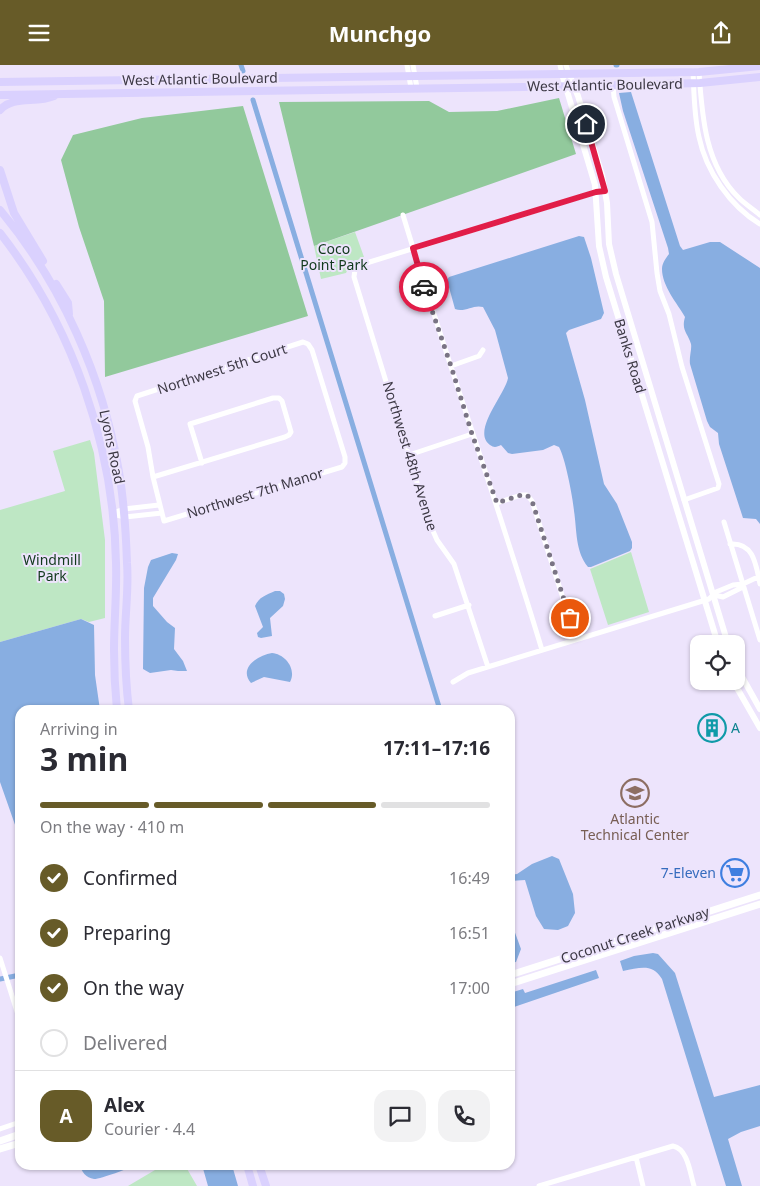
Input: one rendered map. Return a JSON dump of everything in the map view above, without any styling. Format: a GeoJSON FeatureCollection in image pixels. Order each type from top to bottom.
{"type":"FeatureCollection","features":[{"type":"Feature","properties":{"kind":"main road","name":"West Atlantic Boulevard"},"geometry":{"type":"LineString","coordinates":[[0,82],[566,74],[655,69],[696,71],[760,65]]}},
{"type":"Feature","properties":{"kind":"main road","name":"West Atlantic Boulevard"},"geometry":{"type":"LineString","coordinates":[[0,95],[613,85],[697,83],[760,77]]}},
{"type":"Feature","properties":{"kind":"main road"},"geometry":{"type":"LineString","coordinates":[[270,78],[270,90]]}},
{"type":"Feature","properties":{"kind":"main road"},"geometry":{"type":"LineString","coordinates":[[0,110],[7,103],[14,101],[44,101],[58,95]]}},
{"type":"Feature","properties":{"kind":"main road"},"geometry":{"type":"LineString","coordinates":[[0,170],[18,221],[68,303],[69,318]]}},
{"type":"Feature","properties":{"kind":"main road","name":"Lyons Road"},"geometry":{"type":"LineString","coordinates":[[0,210],[34,257],[57,294],[88,363],[103,405],[118,464],[124,513],[128,565],[125,638],[129,705]]}},
{"type":"Feature","properties":{"kind":"main road","name":"Lyons Road"},"geometry":{"type":"LineString","coordinates":[[0,233],[18,255],[46,302],[64,338],[81,380],[98,435],[106,468],[116,561],[114,649],[117,705]]}},
{"type":"Feature","properties":{"kind":"main road","name":"Coconut Creek Parkway"},"geometry":{"type":"LineString","coordinates":[[515,973],[760,895]]}},
{"type":"Feature","properties":{"kind":"main road","name":"Coconut Creek Parkway"},"geometry":{"type":"LineString","coordinates":[[515,982],[760,903]]}},
{"type":"Feature","properties":{"kind":"main road"},"geometry":{"type":"LineString","coordinates":[[0,1141],[15,1136]]}},
{"type":"Feature","properties":{"kind":"main road"},"geometry":{"type":"LineString","coordinates":[[0,1149],[15,1144]]}},
{"type":"Feature","properties":{"kind":"main road"},"geometry":{"type":"LineString","coordinates":[[248,1170],[253,1186]]}},
{"type":"Feature","properties":{"kind":"main road"},"geometry":{"type":"LineString","coordinates":[[261,1170],[266,1186]]}},
{"type":"Feature","properties":{"kind":"street"},"geometry":{"type":"LineString","coordinates":[[407,65],[412,75]]}},
{"type":"Feature","properties":{"kind":"street"},"geometry":{"type":"LineString","coordinates":[[413,65],[414,88]]}},
{"type":"Feature","properties":{"kind":"street","name":"Banks Road"},"geometry":{"type":"LineString","coordinates":[[560,65],[566,74],[597,158],[605,191],[609,244],[624,301],[684,500],[709,598],[716,635]]}},
{"type":"Feature","properties":{"kind":"street","name":"Banks Road"},"geometry":{"type":"LineString","coordinates":[[566,65],[566,74]]}},
{"type":"Feature","properties":{"kind":"street"},"geometry":{"type":"LineString","coordinates":[[696,71],[699,137],[704,157],[725,192],[748,217],[760,224]]}},
{"type":"Feature","properties":{"kind":"street"},"geometry":{"type":"LineString","coordinates":[[697,83],[712,155],[722,177],[738,197],[760,215]]}},
{"type":"Feature","properties":{"kind":"street"},"geometry":{"type":"LineString","coordinates":[[613,85],[614,97],[652,222],[660,291],[670,315],[682,367],[718,484],[718,489],[684,500]]}},
{"type":"Feature","properties":{"kind":"street","name":"Banks Road"},"geometry":{"type":"LineString","coordinates":[[570,86],[596,192],[601,253],[616,313],[709,598],[724,635]]}},
{"type":"Feature","properties":{"kind":"street"},"geometry":{"type":"LineString","coordinates":[[413,248],[596,192],[605,191]]}},
{"type":"Feature","properties":{"kind":"street"},"geometry":{"type":"LineString","coordinates":[[403,215],[430,306],[497,503],[542,650]]}},
{"type":"Feature","properties":{"kind":"street","name":"Northwest 48th Avenue"},"geometry":{"type":"LineString","coordinates":[[413,248],[360,265],[355,269],[354,277],[429,522],[437,540],[454,564],[488,667]]}},
{"type":"Feature","properties":{"kind":"street"},"geometry":{"type":"LineString","coordinates":[[601,253],[617,299],[624,301]]}},
{"type":"Feature","properties":{"kind":"street","name":"Northwest 5th Court"},"geometry":{"type":"LineString","coordinates":[[153,477],[148,447],[136,401],[137,396],[304,342],[308,344],[315,359],[345,457],[345,463]]}},
{"type":"Feature","properties":{"kind":"street"},"geometry":{"type":"LineString","coordinates":[[451,366],[479,356],[483,350]]}},
{"type":"Feature","properties":{"kind":"street"},"geometry":{"type":"LineString","coordinates":[[112,513],[162,513],[153,477],[202,463],[289,435],[291,431],[282,401],[279,398],[273,398],[190,425],[202,463]]}},
{"type":"Feature","properties":{"kind":"street"},"geometry":{"type":"LineString","coordinates":[[409,455],[472,434]]}},
{"type":"Feature","properties":{"kind":"street","name":"Northwest 7th Manor"},"geometry":{"type":"LineString","coordinates":[[162,513],[164,521],[342,467],[345,463]]}},
{"type":"Feature","properties":{"kind":"street"},"geometry":{"type":"LineString","coordinates":[[497,503],[521,495],[527,495],[532,501],[576,639]]}},
{"type":"Feature","properties":{"kind":"street"},"geometry":{"type":"LineString","coordinates":[[124,513],[159,505]]}},
{"type":"Feature","properties":{"kind":"street"},"geometry":{"type":"LineString","coordinates":[[724,522],[760,640]]}},
{"type":"Feature","properties":{"kind":"street"},"geometry":{"type":"LineString","coordinates":[[730,544],[739,543],[745,546],[757,566],[760,584]]}},
{"type":"Feature","properties":{"kind":"street"},"geometry":{"type":"LineString","coordinates":[[453,682],[468,673],[709,598],[722,597],[741,588],[743,584],[759,576]]}},
{"type":"Feature","properties":{"kind":"street"},"geometry":{"type":"LineString","coordinates":[[435,616],[469,605]]}},
{"type":"Feature","properties":{"kind":"street"},"geometry":{"type":"LineString","coordinates":[[745,682],[760,709]]}},
{"type":"Feature","properties":{"kind":"street"},"geometry":{"type":"LineString","coordinates":[[738,690],[760,728]]}},
{"type":"Feature","properties":{"kind":"street"},"geometry":{"type":"LineString","coordinates":[[0,958],[15,1005]]}},
{"type":"Feature","properties":{"kind":"street"},"geometry":{"type":"LineString","coordinates":[[0,1129],[15,1124]]}},
{"type":"Feature","properties":{"kind":"street"},"geometry":{"type":"LineString","coordinates":[[539,1186],[673,1146],[679,1147],[684,1153],[694,1186]]}},
{"type":"Feature","properties":{"kind":"street"},"geometry":{"type":"LineString","coordinates":[[636,1157],[643,1186]]}},
{"type":"Feature","properties":{"kind":"green space"},"geometry":{"type":"Polygon","coordinates":[[[559,98],[576,154],[314,246],[279,102],[429,101],[449,112],[497,111],[559,98]]]}},
{"type":"Feature","properties":{"kind":"green space"},"geometry":{"type":"Polygon","coordinates":[[[243,106],[308,316],[105,377],[104,301],[79,227],[61,160],[73,135],[142,118],[243,106]]]}},
{"type":"Feature","properties":{"kind":"green space","name":"Coco Point Park"},"geometry":{"type":"Polygon","coordinates":[[[355,232],[364,257],[351,263],[346,273],[321,279],[314,246],[355,232]]]}},
{"type":"Feature","properties":{"kind":"green space","name":"Windmill Park"},"geometry":{"type":"Polygon","coordinates":[[[90,440],[94,453],[105,540],[105,618],[89,622],[81,619],[0,642],[0,510],[65,491],[53,451],[90,440]]]}},
{"type":"Feature","properties":{"kind":"green space"},"geometry":{"type":"Polygon","coordinates":[[[631,552],[649,612],[608,625],[590,569],[631,552]]]}},
{"type":"Feature","properties":{"kind":"green space"},"geometry":{"type":"Polygon","coordinates":[[[155,1170],[188,1170],[197,1186],[128,1186],[155,1170]]]}},
{"type":"Feature","properties":{"kind":"water"},"geometry":{"type":"Polygon","coordinates":[[[631,92],[680,246],[683,250],[710,242],[720,242],[760,268],[760,524],[756,519],[743,518],[719,444],[718,433],[710,427],[707,421],[690,364],[691,344],[684,329],[685,317],[664,282],[662,267],[669,254],[668,248],[623,111],[619,93],[631,92]]]}},
{"type":"Feature","properties":{"kind":"water"},"geometry":{"type":"Polygon","coordinates":[[[579,236],[584,237],[591,258],[604,313],[601,319],[569,330],[566,333],[585,400],[604,484],[617,504],[632,542],[630,551],[591,567],[588,567],[584,561],[579,547],[570,488],[564,459],[559,447],[554,445],[543,450],[512,454],[508,453],[501,445],[491,446],[485,439],[484,431],[487,422],[508,378],[495,330],[483,307],[455,309],[447,280],[449,277],[579,236]]]}},
{"type":"Feature","properties":{"kind":"water"},"geometry":{"type":"Polygon","coordinates":[[[172,553],[178,554],[176,560],[153,598],[153,606],[175,628],[174,649],[183,661],[187,671],[171,670],[150,673],[143,669],[144,588],[151,560],[172,553]]]}},
{"type":"Feature","properties":{"kind":"water"},"geometry":{"type":"Polygon","coordinates":[[[275,591],[280,591],[284,594],[285,599],[283,606],[270,618],[272,636],[258,637],[257,633],[263,627],[255,606],[261,598],[275,591]]]}},
{"type":"Feature","properties":{"kind":"water"},"geometry":{"type":"Polygon","coordinates":[[[81,619],[94,625],[95,675],[99,705],[15,705],[15,825],[0,782],[0,642],[81,619]]]}},
{"type":"Feature","properties":{"kind":"water"},"geometry":{"type":"Polygon","coordinates":[[[272,653],[281,656],[291,667],[292,677],[290,682],[264,677],[251,683],[247,672],[248,667],[261,656],[272,653]]]}},
{"type":"Feature","properties":{"kind":"water"},"geometry":{"type":"Polygon","coordinates":[[[552,856],[559,859],[573,894],[575,913],[568,926],[558,930],[544,929],[536,916],[525,880],[515,881],[515,874],[532,864],[552,856]]]}},
{"type":"Feature","properties":{"kind":"water"},"geometry":{"type":"Polygon","coordinates":[[[515,933],[521,949],[515,962],[515,933]]]}},
{"type":"Feature","properties":{"kind":"water"},"geometry":{"type":"Polygon","coordinates":[[[658,954],[675,973],[714,1097],[760,1085],[760,1126],[741,1132],[728,1139],[742,1186],[726,1186],[662,979],[650,969],[640,968],[623,971],[620,961],[634,956],[658,954]]]}},
{"type":"Feature","properties":{"kind":"water"},"geometry":{"type":"Polygon","coordinates":[[[596,970],[599,978],[515,1007],[515,991],[523,989],[525,993],[596,970]]]}},
{"type":"Feature","properties":{"kind":"water"},"geometry":{"type":"Polygon","coordinates":[[[81,1170],[124,1170],[98,1179],[84,1174],[81,1170]]]}},
{"type":"Feature","properties":{"kind":"water"},"geometry":{"type":"Polygon","coordinates":[[[203,1170],[233,1170],[238,1186],[208,1186],[203,1170]]]}},
{"type":"Feature","properties":{"kind":"waterway"},"geometry":{"type":"LineString","coordinates":[[241,65],[243,71]]}},
{"type":"Feature","properties":{"kind":"waterway"},"geometry":{"type":"LineString","coordinates":[[253,100],[438,705]]}},
{"type":"Feature","properties":{"kind":"waterway"},"geometry":{"type":"LineString","coordinates":[[0,979],[15,976]]}},
{"type":"Feature","properties":{"kind":"way so far"},"geometry":{"type":"LineString","coordinates":[[424,287],[472,434],[497,503],[521,495],[527,495],[532,501],[570,618]]}},
{"type":"Feature","properties":{"kind":"place","name":"A"},"geometry":{"type":"Point","coordinates":[712,728]}},
{"type":"Feature","properties":{"kind":"place","name":"Atlantic Technical Center"},"geometry":{"type":"Point","coordinates":[635,793]}},
{"type":"Feature","properties":{"kind":"place","name":"7-Eleven"},"geometry":{"type":"Point","coordinates":[735,873]}},
{"type":"Feature","properties":{"kind":"route"},"geometry":{"type":"LineString","coordinates":[[424,287],[413,248],[596,192],[605,191],[586,124]]}}]}
